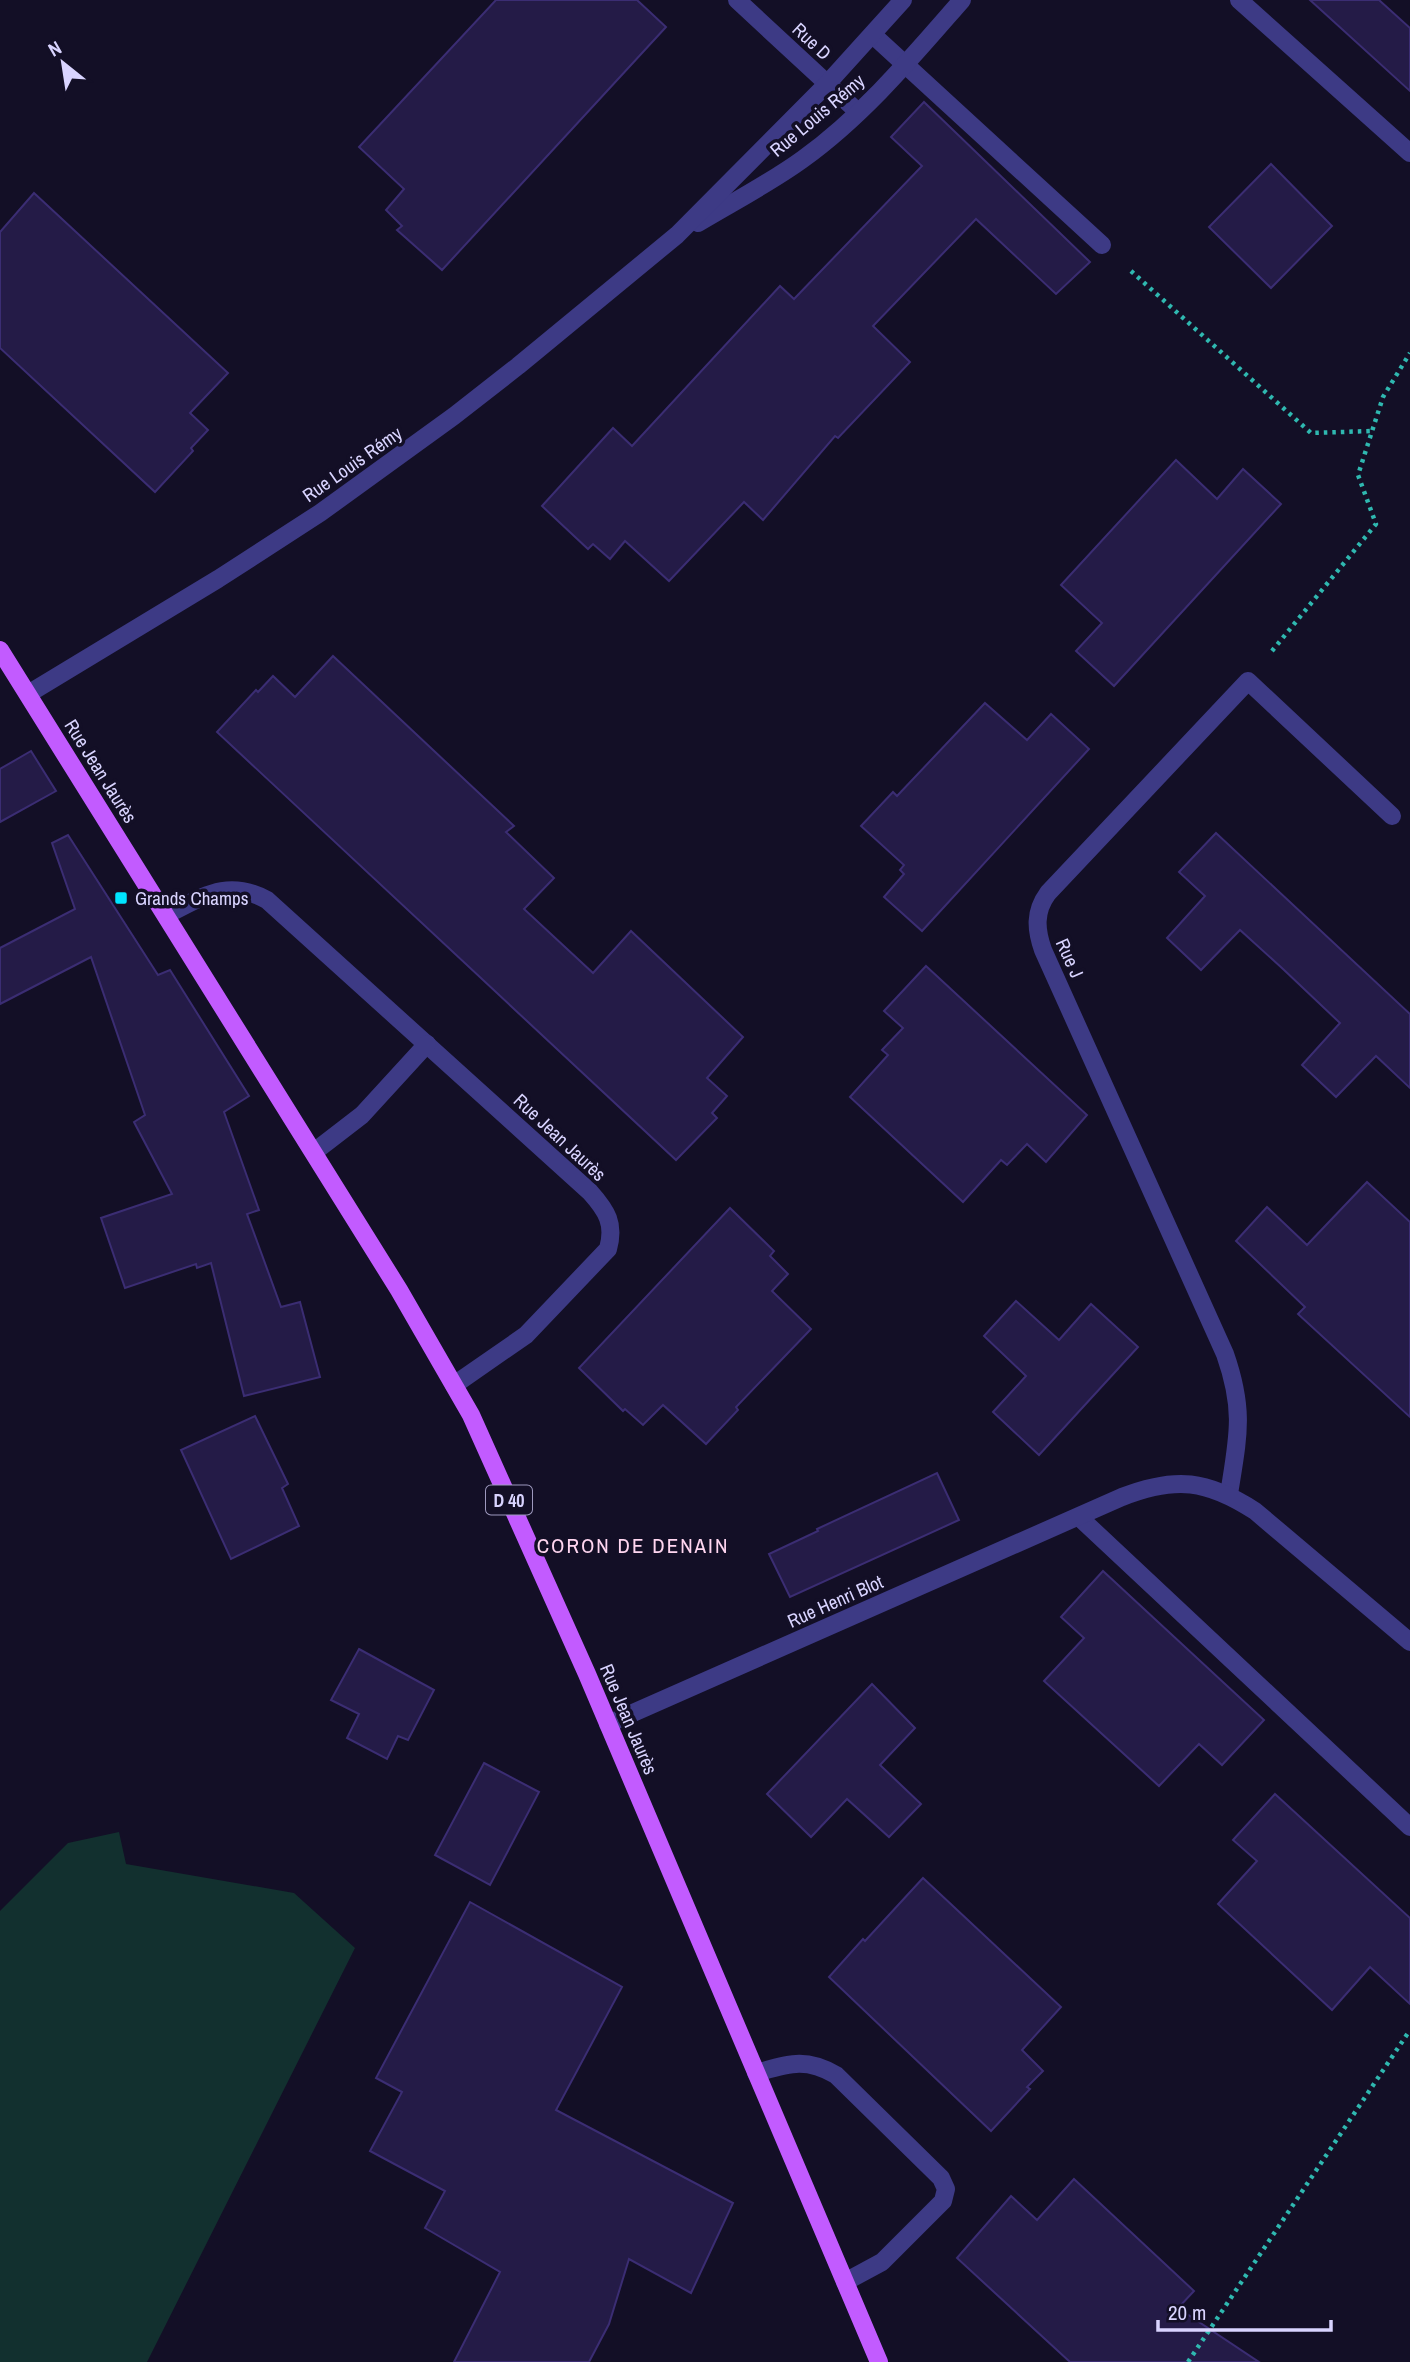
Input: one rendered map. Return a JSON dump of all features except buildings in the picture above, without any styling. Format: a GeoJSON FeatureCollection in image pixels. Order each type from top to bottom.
{"type":"FeatureCollection","features":[{"type":"Feature","properties":{"kind":"main road","name":"Rue Jean Jaurès"},"geometry":{"type":"LineString","coordinates":[[0,650],[400,1290],[471,1415],[608,1724],[879,2362]]}},
{"type":"Feature","properties":{"kind":"street","name":"Rue D"},"geometry":{"type":"LineString","coordinates":[[737,0],[858,112]]}},
{"type":"Feature","properties":{"kind":"street","name":"Rue Louis Rémy"},"geometry":{"type":"LineString","coordinates":[[29,694],[228,573],[371,477],[518,366],[677,235],[827,84],[903,0]]}},
{"type":"Feature","properties":{"kind":"street","name":"Rue Louis Rémy"},"geometry":{"type":"LineString","coordinates":[[677,235],[804,159],[905,66],[962,0]]}},
{"type":"Feature","properties":{"kind":"street"},"geometry":{"type":"LineString","coordinates":[[1239,0],[1410,153]]}},
{"type":"Feature","properties":{"kind":"street"},"geometry":{"type":"LineString","coordinates":[[873,35],[1102,245]]}},
{"type":"Feature","properties":{"kind":"street"},"geometry":{"type":"LineString","coordinates":[[1248,681],[1392,816]]}},
{"type":"Feature","properties":{"kind":"street","name":"Rue J"},"geometry":{"type":"LineString","coordinates":[[1229,1494],[1240,1428],[1234,1379],[1039,939],[1037,919],[1039,907],[1048,893],[1248,681]]}},
{"type":"Feature","properties":{"kind":"street","name":"Rue Jean Jaurès"},"geometry":{"type":"LineString","coordinates":[[166,915],[216,891],[251,891],[267,900],[590,1192],[604,1208],[611,1222],[612,1236],[608,1250],[526,1335],[454,1385]]}},
{"type":"Feature","properties":{"kind":"street"},"geometry":{"type":"LineString","coordinates":[[314,1153],[362,1115],[427,1044]]}},
{"type":"Feature","properties":{"kind":"street","name":"Rue Henri Blot"},"geometry":{"type":"LineString","coordinates":[[608,1724],[1146,1487],[1171,1483],[1198,1485],[1229,1494],[1276,1528],[1410,1642]]}},
{"type":"Feature","properties":{"kind":"street"},"geometry":{"type":"LineString","coordinates":[[1079,1517],[1410,1828]]}},
{"type":"Feature","properties":{"kind":"street"},"geometry":{"type":"LineString","coordinates":[[756,2073],[800,2062],[820,2065],[836,2075],[941,2178],[946,2189],[943,2201],[882,2262],[845,2282]]}},
{"type":"Feature","properties":{"kind":"path"},"geometry":{"type":"LineString","coordinates":[[1102,245],[1311,433],[1372,432]]}},
{"type":"Feature","properties":{"kind":"path"},"geometry":{"type":"LineString","coordinates":[[1248,681],[1376,524],[1358,475],[1383,397],[1410,353]]}},
{"type":"Feature","properties":{"kind":"path"},"geometry":{"type":"LineString","coordinates":[[1188,2362],[1410,2030]]}},
{"type":"Feature","properties":{"kind":"green space"},"geometry":{"type":"Polygon","coordinates":[[[119,1832],[126,1864],[294,1893],[355,1948],[147,2362],[0,2362],[0,1911],[68,1843],[119,1832]]]}},
{"type":"Feature","properties":{"kind":"place","name":"Grands Champs"},"geometry":{"type":"Point","coordinates":[121,898]}},
{"type":"Feature","properties":{"kind":"district","name":"CORON DE DENAIN"},"geometry":{"type":"Point","coordinates":[633,1545]}}]}
